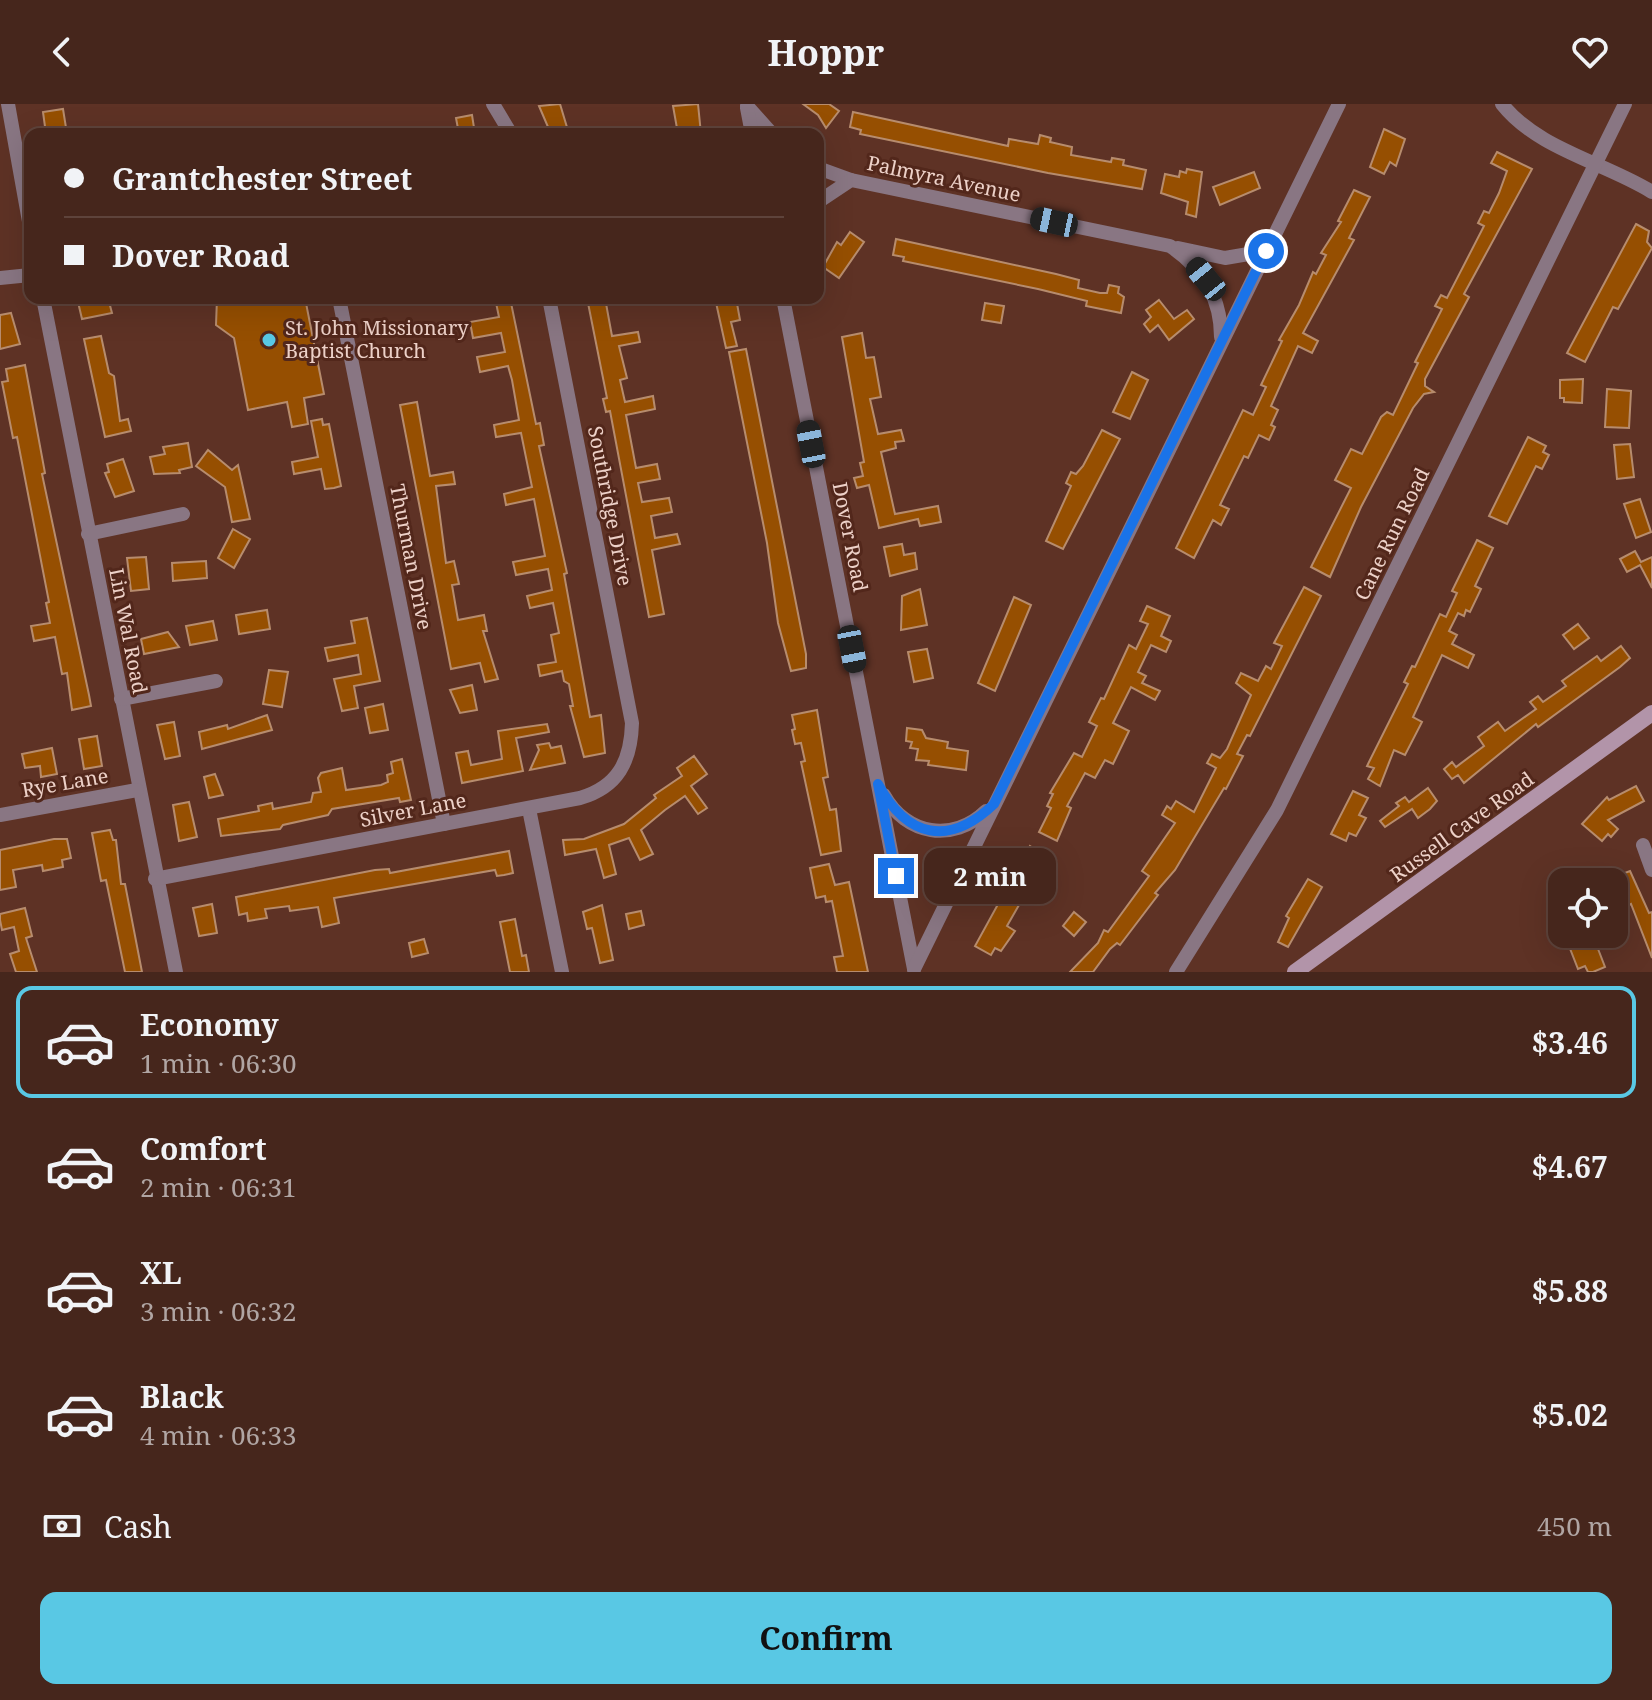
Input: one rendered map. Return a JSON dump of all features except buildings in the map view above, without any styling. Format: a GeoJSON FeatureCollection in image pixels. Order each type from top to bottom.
{"type":"FeatureCollection","features":[{"type":"Feature","properties":{"kind":"main road","name":"Russell Cave Road"},"geometry":{"type":"LineString","coordinates":[[1295,972],[1652,713]]}},
{"type":"Feature","properties":{"kind":"street"},"geometry":{"type":"LineString","coordinates":[[8,104],[24,193]]}},
{"type":"Feature","properties":{"kind":"street"},"geometry":{"type":"LineString","coordinates":[[493,104],[507,128]]}},
{"type":"Feature","properties":{"kind":"street"},"geometry":{"type":"LineString","coordinates":[[1502,104],[1534,131],[1652,192]]}},
{"type":"Feature","properties":{"kind":"street","name":"Cane Run Road"},"geometry":{"type":"LineString","coordinates":[[1176,972],[1277,810],[1625,104]]}},
{"type":"Feature","properties":{"kind":"street"},"geometry":{"type":"LineString","coordinates":[[746,105],[751,128]]}},
{"type":"Feature","properties":{"kind":"street"},"geometry":{"type":"LineString","coordinates":[[746,105],[767,128]]}},
{"type":"Feature","properties":{"kind":"street"},"geometry":{"type":"LineString","coordinates":[[914,970],[1338,105]]}},
{"type":"Feature","properties":{"kind":"street","name":"Palmyra Avenue"},"geometry":{"type":"LineString","coordinates":[[824,170],[851,180],[1225,258],[1266,251]]}},
{"type":"Feature","properties":{"kind":"street","name":"Palmyra Avenue"},"geometry":{"type":"LineString","coordinates":[[824,198],[851,180]]}},
{"type":"Feature","properties":{"kind":"street"},"geometry":{"type":"LineString","coordinates":[[1170,246],[1195,266],[1214,294],[1220,315],[1221,342]]}},
{"type":"Feature","properties":{"kind":"street"},"geometry":{"type":"LineString","coordinates":[[0,278],[24,276]]}},
{"type":"Feature","properties":{"kind":"street","name":"Lin Wal Road"},"geometry":{"type":"LineString","coordinates":[[44,304],[137,790],[176,972]]}},
{"type":"Feature","properties":{"kind":"street","name":"Thurman Drive"},"geometry":{"type":"LineString","coordinates":[[340,304],[444,824]]}},
{"type":"Feature","properties":{"kind":"street","name":"Southridge Drive"},"geometry":{"type":"LineString","coordinates":[[550,304],[632,723]]}},
{"type":"Feature","properties":{"kind":"street","name":"Dover Road"},"geometry":{"type":"LineString","coordinates":[[784,304],[914,970]]}},
{"type":"Feature","properties":{"kind":"street"},"geometry":{"type":"LineString","coordinates":[[88,534],[183,514]]}},
{"type":"Feature","properties":{"kind":"street"},"geometry":{"type":"LineString","coordinates":[[121,699],[216,681]]}},
{"type":"Feature","properties":{"kind":"street","name":"Silver Lane"},"geometry":{"type":"LineString","coordinates":[[155,879],[580,798],[604,788],[626,763],[632,723]]}},
{"type":"Feature","properties":{"kind":"street"},"geometry":{"type":"LineString","coordinates":[[878,784],[901,817],[925,830],[955,830],[970,824],[994,804]]}},
{"type":"Feature","properties":{"kind":"street","name":"Rye Lane"},"geometry":{"type":"LineString","coordinates":[[0,815],[137,790]]}},
{"type":"Feature","properties":{"kind":"street"},"geometry":{"type":"LineString","coordinates":[[529,809],[562,972]]}},
{"type":"Feature","properties":{"kind":"street"},"geometry":{"type":"LineString","coordinates":[[1643,845],[1652,870]]}},
{"type":"Feature","properties":{"kind":"place","name":"St. John Missionary Baptist Church"},"geometry":{"type":"Point","coordinates":[269,340]}},
{"type":"Feature","properties":{"kind":"route"},"geometry":{"type":"LineString","coordinates":[[896,876],[878,784],[901,817],[925,830],[955,830],[970,824],[994,804],[1266,251]]}}]}
